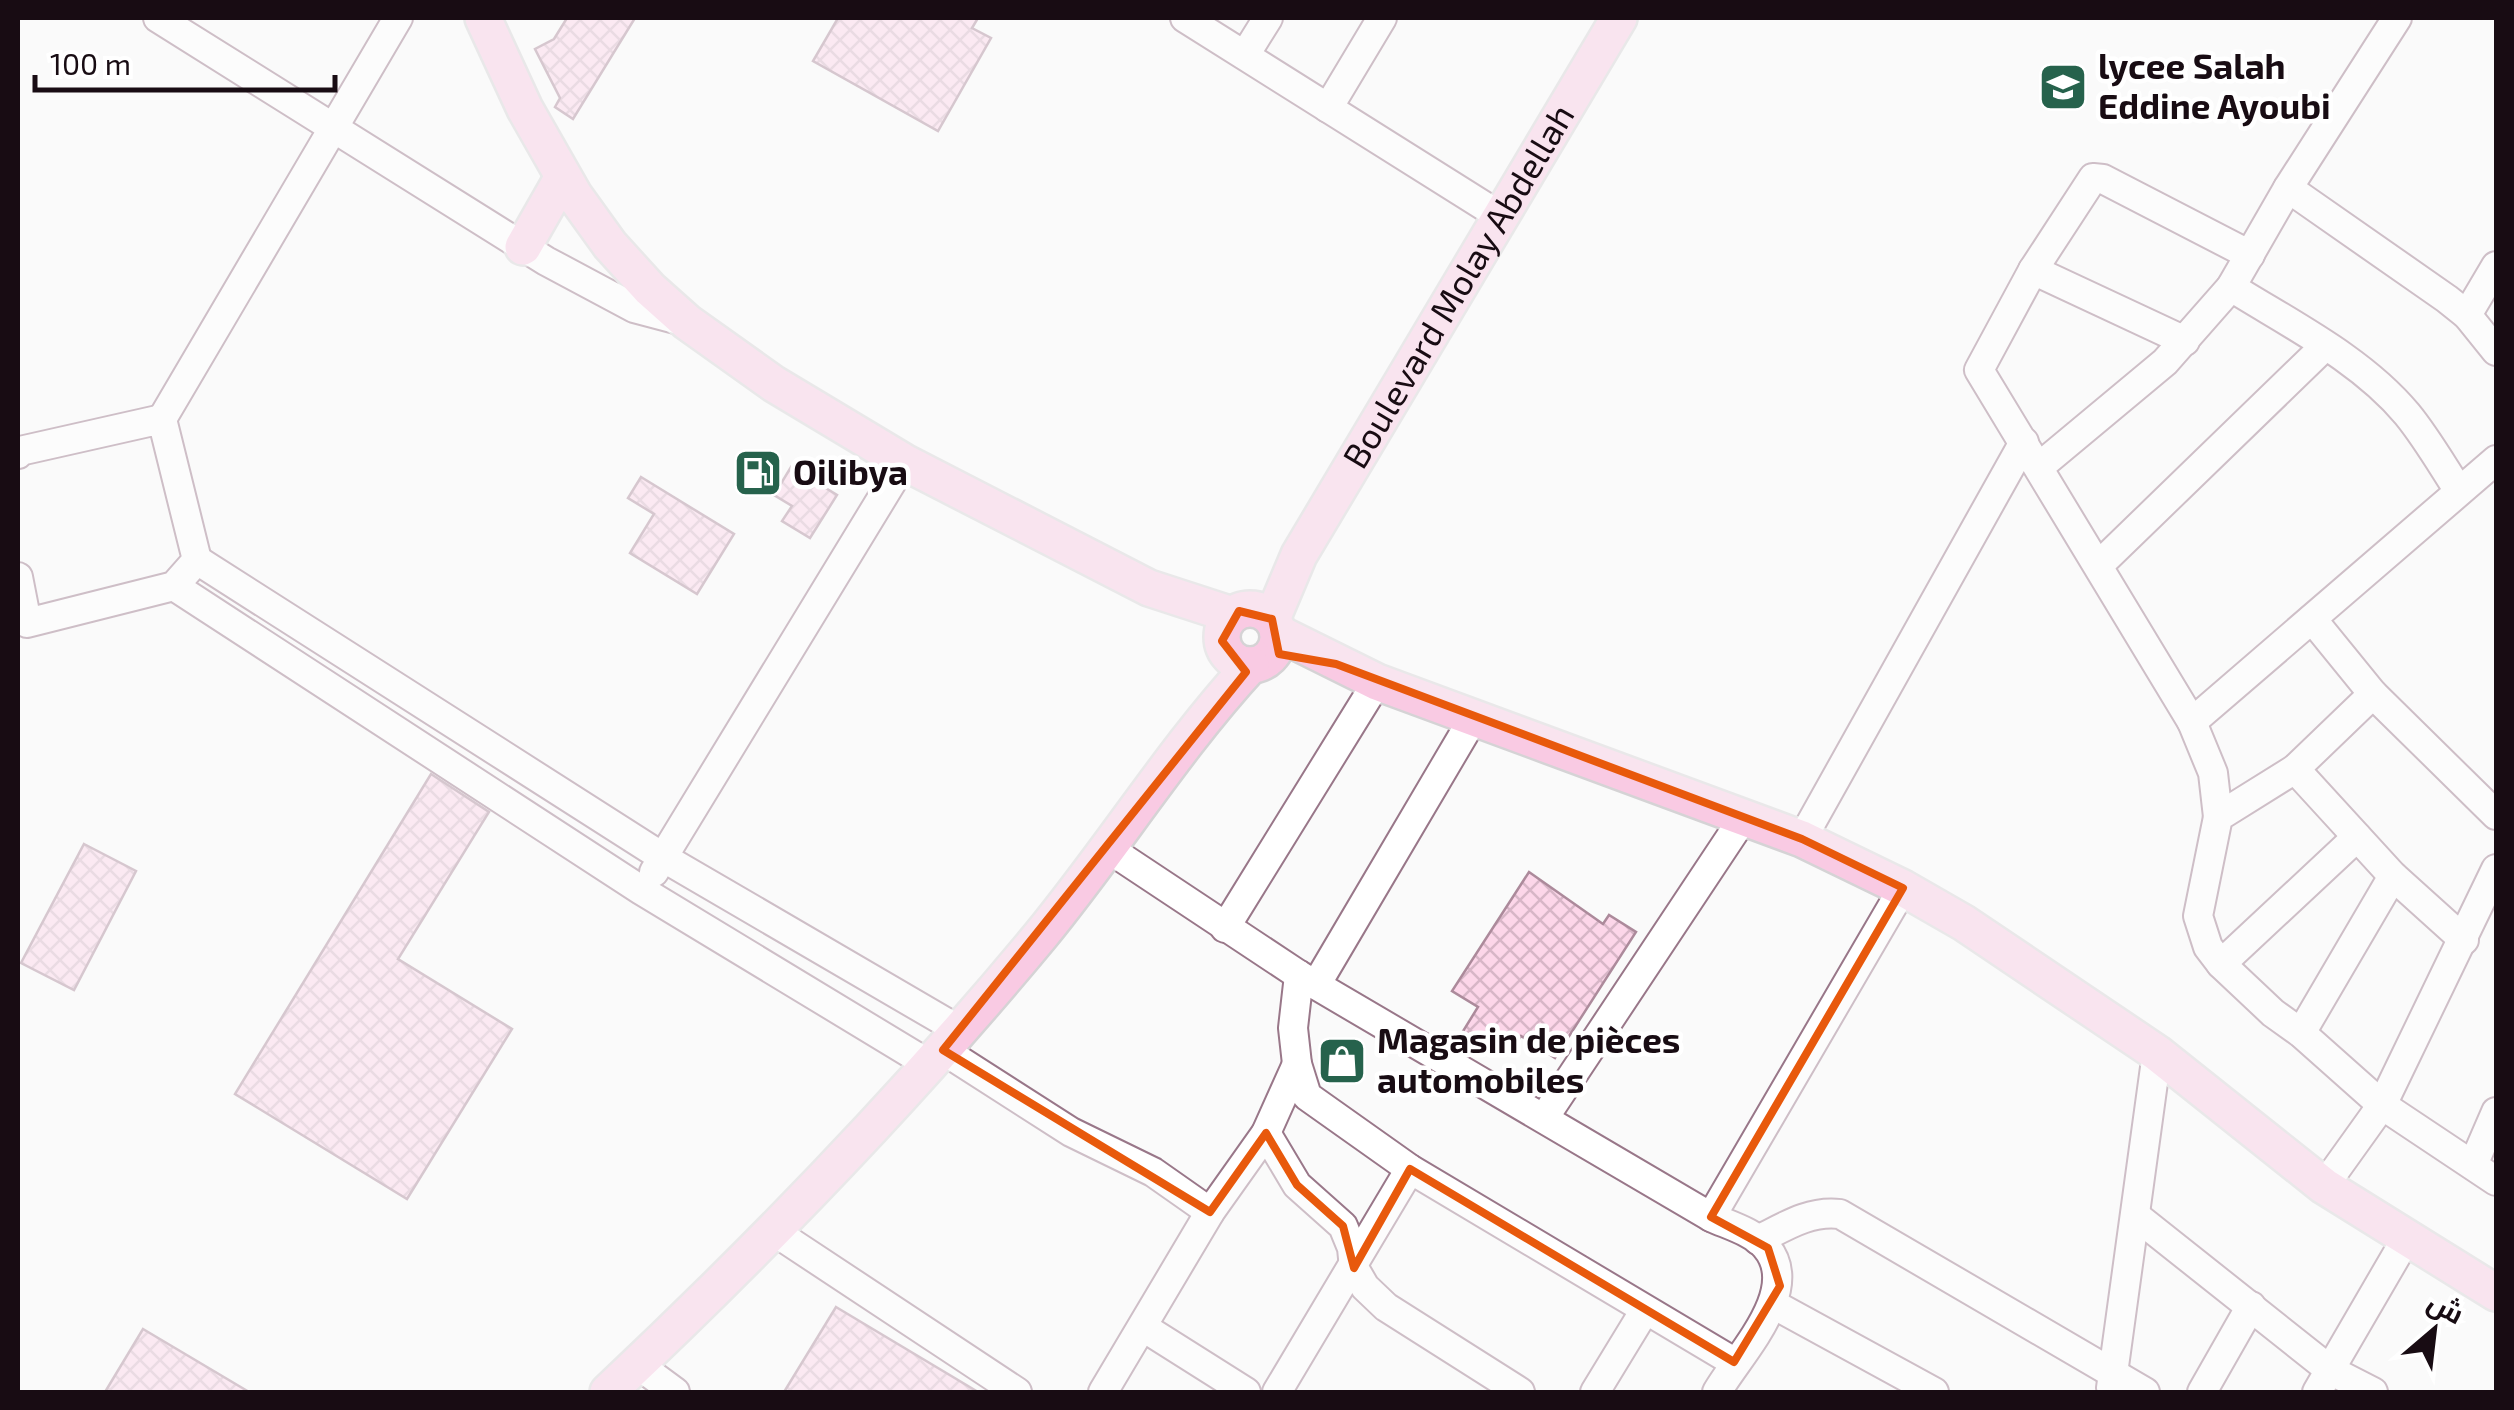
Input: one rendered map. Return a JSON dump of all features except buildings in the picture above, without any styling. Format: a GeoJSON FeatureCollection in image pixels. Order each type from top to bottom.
{"type":"FeatureCollection","features":[{"type":"Feature","properties":{"kind":"main road"},"geometry":{"type":"LineString","coordinates":[[484,18],[525,109],[562,177],[610,244],[686,322],[774,384],[904,462],[1149,588],[1250,635],[1802,839],[1904,888],[1964,922],[2157,1053],[2324,1186],[2496,1293]]}},
{"type":"Feature","properties":{"kind":"main road","name":"Boulevard Molay Abdellah"},"geometry":{"type":"LineString","coordinates":[[608,1392],[775,1232],[944,1048],[1108,850],[1202,719],[1620,18]]}},
{"type":"Feature","properties":{"kind":"main road"},"geometry":{"type":"LineString","coordinates":[[524,247],[562,177]]}},
{"type":"Feature","properties":{"kind":"street"},"geometry":{"type":"LineString","coordinates":[[158,18],[524,247],[634,308],[686,322]]}},
{"type":"Feature","properties":{"kind":"street"},"geometry":{"type":"LineString","coordinates":[[398,18],[162,419],[197,560],[664,858],[1072,1132],[1154,1172],[1210,1212]]}},
{"type":"Feature","properties":{"kind":"street"},"geometry":{"type":"LineString","coordinates":[[1185,18],[1500,216]]}},
{"type":"Feature","properties":{"kind":"street"},"geometry":{"type":"LineString","coordinates":[[1244,55],[1268,18]]}},
{"type":"Feature","properties":{"kind":"street"},"geometry":{"type":"LineString","coordinates":[[1328,108],[1382,18]]}},
{"type":"Feature","properties":{"kind":"street"},"geometry":{"type":"LineString","coordinates":[[2039,467],[2185,341],[2230,287],[2397,18]]}},
{"type":"Feature","properties":{"kind":"street"},"geometry":{"type":"LineString","coordinates":[[2250,254],[2103,178],[2093,178],[2033,270],[1978,370],[2192,722],[2213,773],[2218,818],[2198,916],[2208,946],[2220,964],[2382,1105],[2485,1173],[2496,1112]]}},
{"type":"Feature","properties":{"kind":"street"},"geometry":{"type":"LineString","coordinates":[[2288,188],[2467,314],[2496,351]]}},
{"type":"Feature","properties":{"kind":"street"},"geometry":{"type":"LineString","coordinates":[[2467,314],[2496,266]]}},
{"type":"Feature","properties":{"kind":"street"},"geometry":{"type":"LineString","coordinates":[[2033,270],[2185,341]]}},
{"type":"Feature","properties":{"kind":"street"},"geometry":{"type":"LineString","coordinates":[[2230,287],[2326,346],[2367,377],[2406,412],[2459,491]]}},
{"type":"Feature","properties":{"kind":"street"},"geometry":{"type":"LineString","coordinates":[[2099,565],[2326,346]]}},
{"type":"Feature","properties":{"kind":"street"},"geometry":{"type":"LineString","coordinates":[[18,451],[162,419]]}},
{"type":"Feature","properties":{"kind":"street"},"geometry":{"type":"LineString","coordinates":[[1802,839],[2024,442]]}},
{"type":"Feature","properties":{"kind":"street"},"geometry":{"type":"LineString","coordinates":[[2192,722],[2496,460]]}},
{"type":"Feature","properties":{"kind":"street"},"geometry":{"type":"LineString","coordinates":[[641,890],[904,462]]}},
{"type":"Feature","properties":{"kind":"street"},"geometry":{"type":"LineString","coordinates":[[18,578],[22,632],[174,586],[197,560]]}},
{"type":"Feature","properties":{"kind":"street"},"geometry":{"type":"LineString","coordinates":[[174,586],[641,890],[944,1048]]}},
{"type":"Feature","properties":{"kind":"street"},"geometry":{"type":"LineString","coordinates":[[2312,618],[2373,694],[2492,804]]}},
{"type":"Feature","properties":{"kind":"street"},"geometry":{"type":"LineString","coordinates":[[1225,928],[1377,682]]}},
{"type":"Feature","properties":{"kind":"street"},"geometry":{"type":"LineString","coordinates":[[2218,818],[2295,769],[2373,694]]}},
{"type":"Feature","properties":{"kind":"street"},"geometry":{"type":"LineString","coordinates":[[1474,718],[1307,980],[1294,1028],[1297,1064],[1307,1096],[1410,1169],[1734,1362]]}},
{"type":"Feature","properties":{"kind":"street"},"geometry":{"type":"LineString","coordinates":[[2295,769],[2393,876],[2464,940]]}},
{"type":"Feature","properties":{"kind":"street"},"geometry":{"type":"LineString","coordinates":[[1544,1118],[1744,817]]}},
{"type":"Feature","properties":{"kind":"street"},"geometry":{"type":"LineString","coordinates":[[2220,964],[2357,838]]}},
{"type":"Feature","properties":{"kind":"street"},"geometry":{"type":"LineString","coordinates":[[1108,850],[1307,980],[1710,1218],[1768,1248],[1780,1286],[1773,1304],[1717,1392]]}},
{"type":"Feature","properties":{"kind":"street"},"geometry":{"type":"LineString","coordinates":[[2324,1186],[2382,1105],[2496,869]]}},
{"type":"Feature","properties":{"kind":"street"},"geometry":{"type":"LineString","coordinates":[[2301,1033],[2393,876]]}},
{"type":"Feature","properties":{"kind":"street"},"geometry":{"type":"LineString","coordinates":[[1710,1218],[1904,888]]}},
{"type":"Feature","properties":{"kind":"street"},"geometry":{"type":"LineString","coordinates":[[2111,1383],[2157,1053]]}},
{"type":"Feature","properties":{"kind":"street"},"geometry":{"type":"LineString","coordinates":[[1102,1392],[1210,1212],[1266,1133],[1297,1064]]}},
{"type":"Feature","properties":{"kind":"street"},"geometry":{"type":"LineString","coordinates":[[1266,1133],[1297,1185],[1343,1226],[1352,1248],[1354,1268],[1365,1287],[1386,1307],[1520,1392]]}},
{"type":"Feature","properties":{"kind":"street"},"geometry":{"type":"LineString","coordinates":[[1278,1392],[1410,1169]]}},
{"type":"Feature","properties":{"kind":"street"},"geometry":{"type":"LineString","coordinates":[[1758,1240],[1810,1215],[1840,1214],[2111,1383],[2145,1392]]}},
{"type":"Feature","properties":{"kind":"street"},"geometry":{"type":"LineString","coordinates":[[2136,1216],[2251,1306],[2324,1381],[2374,1392]]}},
{"type":"Feature","properties":{"kind":"street"},"geometry":{"type":"LineString","coordinates":[[775,1232],[1017,1392]]}},
{"type":"Feature","properties":{"kind":"street"},"geometry":{"type":"LineString","coordinates":[[2324,1381],[2406,1239]]}},
{"type":"Feature","properties":{"kind":"street"},"geometry":{"type":"LineString","coordinates":[[1773,1304],[1934,1392]]}},
{"type":"Feature","properties":{"kind":"street"},"geometry":{"type":"LineString","coordinates":[[2202,1392],[2251,1306]]}},
{"type":"Feature","properties":{"kind":"street"},"geometry":{"type":"LineString","coordinates":[[1595,1392],[1644,1310]]}},
{"type":"Feature","properties":{"kind":"street"},"geometry":{"type":"LineString","coordinates":[[1143,1327],[1246,1392]]}},
{"type":"Feature","properties":{"kind":"street"},"geometry":{"type":"LineString","coordinates":[[638,1364],[675,1392]]}},
{"type":"Feature","properties":{"kind":"highlighted area"},"geometry":{"type":"Polygon","coordinates":[[[1239,611],[1272,619],[1279,654],[1336,664],[1802,839],[1903,888],[1711,1217],[1768,1248],[1780,1286],[1734,1362],[1410,1169],[1354,1268],[1343,1226],[1297,1185],[1266,1133],[1210,1212],[943,1050],[1246,672],[1222,641],[1239,611]]]}},
{"type":"Feature","properties":{"kind":"place","name":"lycee Salah Eddine Ayoubi"},"geometry":{"type":"Point","coordinates":[2063,87]}},
{"type":"Feature","properties":{"kind":"place","name":"Oilibya"},"geometry":{"type":"Point","coordinates":[758,473]}},
{"type":"Feature","properties":{"kind":"place","name":"Magasin de pièces automobiles"},"geometry":{"type":"Point","coordinates":[1342,1061]}}]}
